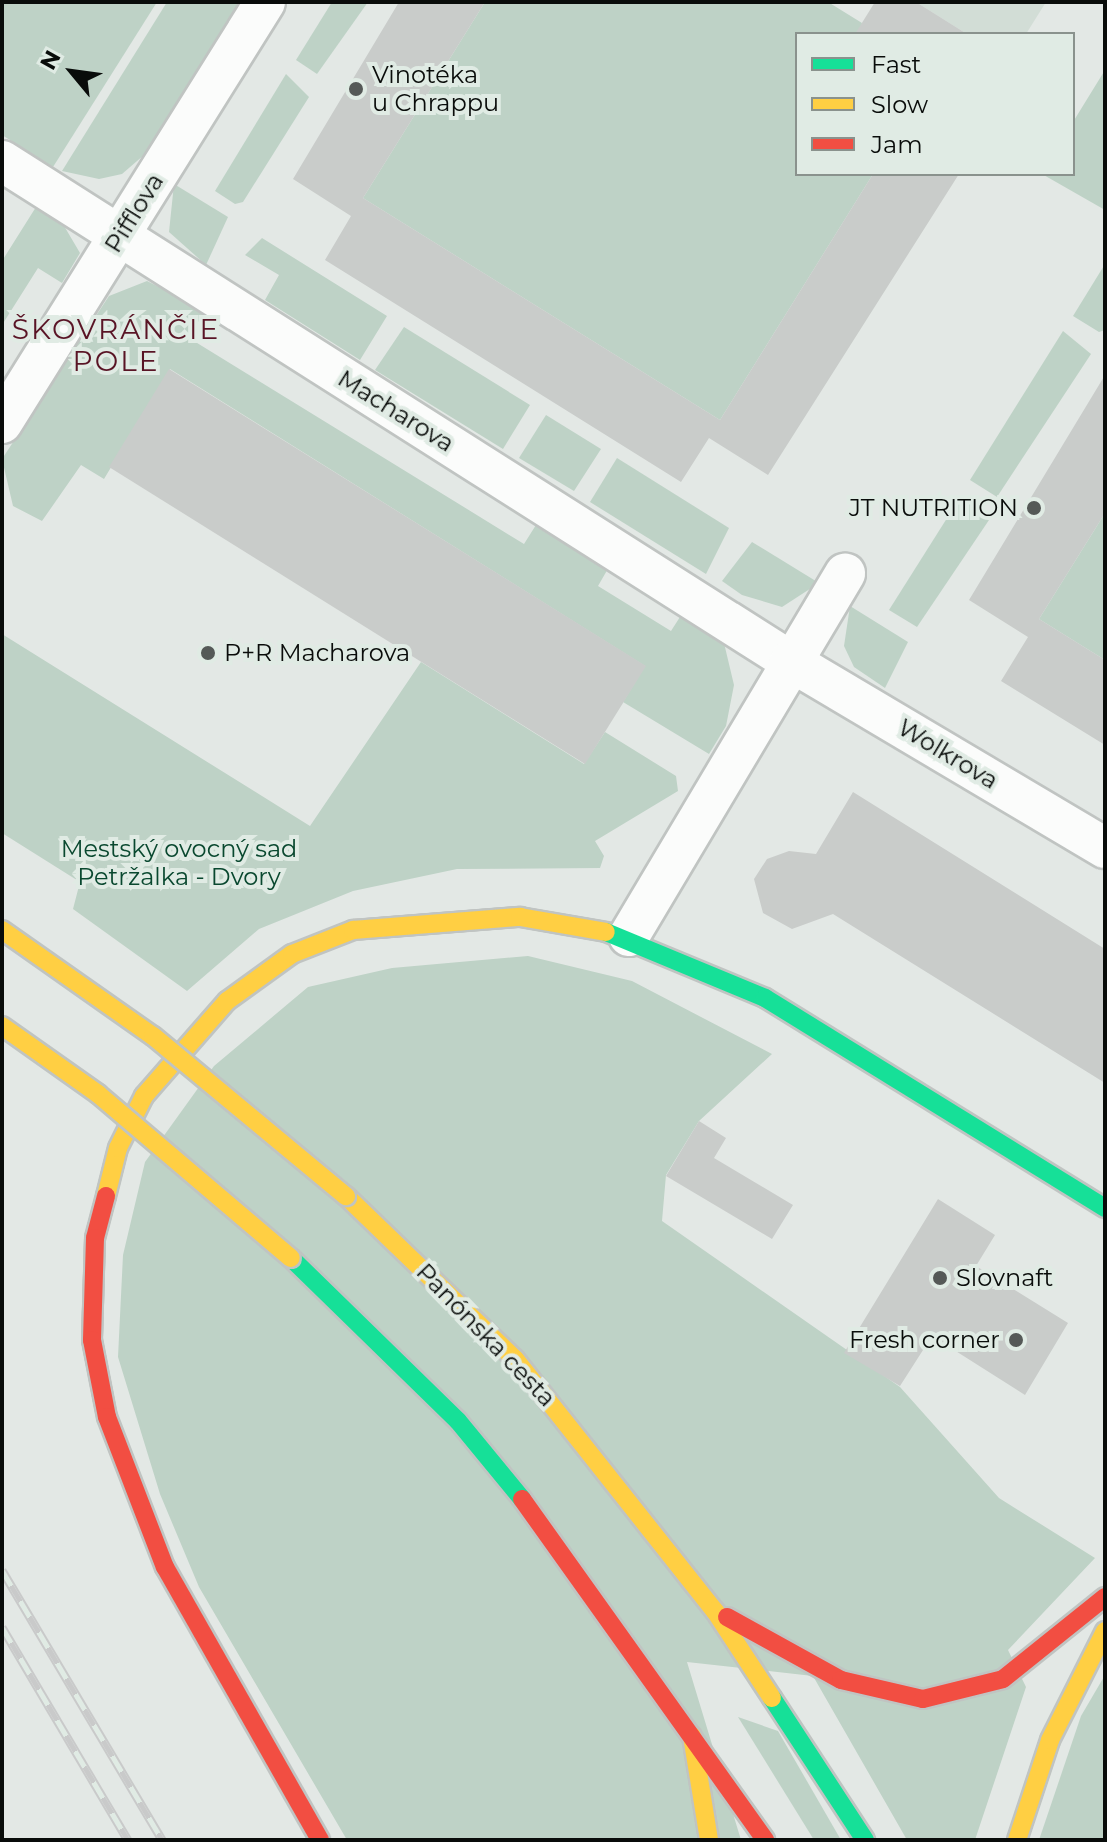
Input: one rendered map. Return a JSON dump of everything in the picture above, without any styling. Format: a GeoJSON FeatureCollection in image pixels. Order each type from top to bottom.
{"type":"FeatureCollection","features":[{"type":"Feature","properties":{"kind":"street","name":"Pifflova"},"geometry":{"type":"LineString","coordinates":[[2,423],[265,2]]}},
{"type":"Feature","properties":{"kind":"street","name":"Macharova"},"geometry":{"type":"LineString","coordinates":[[2,161],[790,661]]}},
{"type":"Feature","properties":{"kind":"street"},"geometry":{"type":"LineString","coordinates":[[629,936],[790,661],[845,574]]}},
{"type":"Feature","properties":{"kind":"street","name":"Wolkrova"},"geometry":{"type":"LineString","coordinates":[[790,661],[1105,848]]}},
{"type":"Feature","properties":{"kind":"street"},"geometry":{"type":"LineString","coordinates":[[320,1840],[165,1567],[107,1417],[89,1287],[110,1172],[144,1096],[204,1021],[319,940],[431,919],[520,917],[629,936],[765,998],[1105,1208]]}},
{"type":"Feature","properties":{"kind":"street","name":"Panónska cesta"},"geometry":{"type":"LineString","coordinates":[[2,930],[153,1036],[346,1196],[515,1359],[715,1611],[865,1840]]}},
{"type":"Feature","properties":{"kind":"street"},"geometry":{"type":"LineString","coordinates":[[2,1026],[98,1094],[291,1258],[458,1421],[690,1726],[765,1840]]}},
{"type":"Feature","properties":{"kind":"street"},"geometry":{"type":"LineString","coordinates":[[715,1611],[841,1680],[923,1699],[1003,1679],[1105,1597]]}},
{"type":"Feature","properties":{"kind":"street"},"geometry":{"type":"LineString","coordinates":[[1017,1840],[1050,1740],[1105,1631]]}},
{"type":"Feature","properties":{"kind":"street"},"geometry":{"type":"LineString","coordinates":[[690,1726],[709,1840]]}},
{"type":"Feature","properties":{"kind":"shaded area"},"geometry":{"type":"Polygon","coordinates":[[[916,2],[1046,2],[1027,32],[964,32],[916,2]]]}},
{"type":"Feature","properties":{"kind":"green space"},"geometry":{"type":"Polygon","coordinates":[[[2,2],[157,2],[53,167],[2,135],[2,2]]]}},
{"type":"Feature","properties":{"kind":"green space"},"geometry":{"type":"Polygon","coordinates":[[[167,2],[249,2],[166,136],[122,174],[99,179],[62,171],[167,2]]]}},
{"type":"Feature","properties":{"kind":"green space"},"geometry":{"type":"Polygon","coordinates":[[[332,2],[368,2],[317,74],[296,60],[332,2]]]}},
{"type":"Feature","properties":{"kind":"green space"},"geometry":{"type":"Polygon","coordinates":[[[485,2],[828,2],[862,23],[860,32],[795,32],[795,176],[872,176],[720,420],[363,198],[485,2]]]}},
{"type":"Feature","properties":{"kind":"green space"},"geometry":{"type":"Polygon","coordinates":[[[1105,70],[1105,210],[1046,176],[1075,176],[1075,119],[1105,70]]]}},
{"type":"Feature","properties":{"kind":"green space"},"geometry":{"type":"Polygon","coordinates":[[[286,74],[309,97],[243,202],[235,204],[215,191],[286,74]]]}},
{"type":"Feature","properties":{"kind":"green space"},"geometry":{"type":"Polygon","coordinates":[[[174,184],[228,217],[206,265],[169,232],[174,184]]]}},
{"type":"Feature","properties":{"kind":"green space"},"geometry":{"type":"Polygon","coordinates":[[[36,207],[60,219],[80,253],[62,283],[38,268],[2,325],[2,261],[36,207]]]}},
{"type":"Feature","properties":{"kind":"green space"},"geometry":{"type":"Polygon","coordinates":[[[262,238],[387,316],[360,360],[265,300],[279,275],[245,255],[262,238]]]}},
{"type":"Feature","properties":{"kind":"green space"},"geometry":{"type":"Polygon","coordinates":[[[1105,264],[1105,330],[1099,332],[1073,316],[1105,264]]]}},
{"type":"Feature","properties":{"kind":"green space"},"geometry":{"type":"Polygon","coordinates":[[[147,281],[205,310],[189,338],[524,544],[541,517],[613,560],[598,586],[671,631],[687,606],[724,643],[734,685],[726,726],[709,754],[623,702],[645,666],[170,369],[104,479],[81,465],[42,521],[13,506],[2,459],[109,296],[147,281]]]}},
{"type":"Feature","properties":{"kind":"green space"},"geometry":{"type":"Polygon","coordinates":[[[404,327],[530,405],[503,449],[375,370],[404,327]]]}},
{"type":"Feature","properties":{"kind":"green space"},"geometry":{"type":"Polygon","coordinates":[[[1063,331],[1091,354],[997,497],[970,480],[1063,331]]]}},
{"type":"Feature","properties":{"kind":"green space"},"geometry":{"type":"Polygon","coordinates":[[[546,415],[601,449],[574,491],[519,458],[546,415]]]}},
{"type":"Feature","properties":{"kind":"green space"},"geometry":{"type":"Polygon","coordinates":[[[617,458],[729,528],[706,574],[590,502],[617,458]]]}},
{"type":"Feature","properties":{"kind":"green space"},"geometry":{"type":"Polygon","coordinates":[[[961,496],[989,520],[917,627],[889,610],[961,496]]]}},
{"type":"Feature","properties":{"kind":"green space"},"geometry":{"type":"Polygon","coordinates":[[[1105,513],[1105,660],[1039,619],[1105,513]]]}},
{"type":"Feature","properties":{"kind":"green space"},"geometry":{"type":"Polygon","coordinates":[[[752,542],[819,583],[782,607],[742,595],[722,581],[752,542]]]}},
{"type":"Feature","properties":{"kind":"green space"},"geometry":{"type":"Polygon","coordinates":[[[850,606],[908,642],[885,688],[854,667],[844,646],[850,606]]]}},
{"type":"Feature","properties":{"kind":"green space","name":"Mestský ovocný sad Petržalka - Dvory"},"geometry":{"type":"Polygon","coordinates":[[[2,634],[310,826],[421,662],[584,764],[605,732],[676,776],[678,791],[595,841],[604,856],[600,868],[457,869],[353,891],[259,929],[187,991],[73,909],[80,882],[2,833],[2,634]]]}},
{"type":"Feature","properties":{"kind":"green space"},"geometry":{"type":"Polygon","coordinates":[[[528,956],[632,981],[772,1054],[699,1121],[666,1175],[662,1221],[900,1387],[999,1498],[1095,1558],[1008,1650],[1026,1687],[975,1840],[907,1840],[813,1676],[687,1662],[741,1840],[347,1840],[199,1587],[160,1494],[118,1357],[123,1255],[145,1162],[214,1066],[308,987],[392,968],[528,956]]]}},
{"type":"Feature","properties":{"kind":"green space"},"geometry":{"type":"Polygon","coordinates":[[[1105,1675],[1105,1840],[1039,1840],[1081,1716],[1105,1675]]]}},
{"type":"Feature","properties":{"kind":"green space"},"geometry":{"type":"Polygon","coordinates":[[[738,1717],[778,1731],[841,1840],[814,1840],[738,1717]]]}},
{"type":"Feature","properties":{"kind":"building"},"geometry":{"type":"Polygon","coordinates":[[[399,2],[485,2],[363,198],[720,420],[872,176],[958,176],[768,475],[709,438],[681,482],[325,260],[351,216],[293,179],[399,2]]]}},
{"type":"Feature","properties":{"kind":"building"},"geometry":{"type":"Polygon","coordinates":[[[875,2],[916,2],[964,32],[856,32],[875,2]]]}},
{"type":"Feature","properties":{"kind":"building"},"geometry":{"type":"Polygon","coordinates":[[[169,369],[646,666],[585,764],[109,467],[169,369]]]}},
{"type":"Feature","properties":{"kind":"building"},"geometry":{"type":"Polygon","coordinates":[[[1105,375],[1105,513],[1039,619],[1105,660],[1105,745],[1001,681],[1028,637],[969,600],[1105,375]]]}},
{"type":"Feature","properties":{"kind":"building"},"geometry":{"type":"Polygon","coordinates":[[[853,792],[1105,949],[1105,1083],[833,914],[792,929],[763,913],[754,879],[767,859],[789,851],[816,854],[853,792]]]}},
{"type":"Feature","properties":{"kind":"building"},"geometry":{"type":"Polygon","coordinates":[[[699,1121],[726,1138],[714,1158],[793,1205],[772,1239],[666,1176],[699,1121]]]}},
{"type":"Feature","properties":{"kind":"building","name":"Slovnaft"},"geometry":{"type":"Polygon","coordinates":[[[938,1199],[995,1235],[976,1266],[1068,1323],[1025,1395],[932,1336],[900,1386],[844,1353],[938,1199]]]}},
{"type":"Feature","properties":{"kind":"railway"},"geometry":{"type":"LineString","coordinates":[[2,1570],[162,1840]]}},
{"type":"Feature","properties":{"kind":"railway"},"geometry":{"type":"LineString","coordinates":[[2,1627],[128,1840]]}},
{"type":"Feature","properties":{"kind":"traffic: fast"},"geometry":{"type":"LineString","coordinates":[[606,932],[765,998],[1105,1208]]}},
{"type":"Feature","properties":{"kind":"traffic: fast"},"geometry":{"type":"LineString","coordinates":[[291,1258],[458,1421],[522,1499]]}},
{"type":"Feature","properties":{"kind":"traffic: fast"},"geometry":{"type":"LineString","coordinates":[[772,1698],[865,1840]]}},
{"type":"Feature","properties":{"kind":"traffic: slow"},"geometry":{"type":"LineString","coordinates":[[106,1196],[118,1148],[144,1096],[227,1001],[292,954],[353,930],[520,917],[606,932]]}},
{"type":"Feature","properties":{"kind":"traffic: slow"},"geometry":{"type":"LineString","coordinates":[[2,930],[153,1036],[346,1196]]}},
{"type":"Feature","properties":{"kind":"traffic: slow"},"geometry":{"type":"LineString","coordinates":[[2,1026],[98,1094],[291,1258]]}},
{"type":"Feature","properties":{"kind":"traffic: slow"},"geometry":{"type":"LineString","coordinates":[[346,1196],[515,1359],[715,1611],[772,1698]]}},
{"type":"Feature","properties":{"kind":"traffic: slow"},"geometry":{"type":"LineString","coordinates":[[1017,1840],[1050,1740],[1105,1631]]}},
{"type":"Feature","properties":{"kind":"traffic: slow"},"geometry":{"type":"LineString","coordinates":[[692,1736],[709,1840]]}},
{"type":"Feature","properties":{"kind":"traffic: jam"},"geometry":{"type":"LineString","coordinates":[[106,1196],[95,1238],[92,1340],[107,1417],[165,1567],[320,1840]]}},
{"type":"Feature","properties":{"kind":"traffic: jam"},"geometry":{"type":"LineString","coordinates":[[522,1499],[765,1840]]}},
{"type":"Feature","properties":{"kind":"traffic: jam"},"geometry":{"type":"LineString","coordinates":[[727,1617],[841,1680],[923,1699],[1003,1679],[1105,1597]]}},
{"type":"Feature","properties":{"kind":"place","name":"Vinotéka u Chrappu"},"geometry":{"type":"Point","coordinates":[356,89]}},
{"type":"Feature","properties":{"kind":"place","name":"JT NUTRITION"},"geometry":{"type":"Point","coordinates":[1034,508]}},
{"type":"Feature","properties":{"kind":"place","name":"P+R Macharova"},"geometry":{"type":"Point","coordinates":[208,653]}},
{"type":"Feature","properties":{"kind":"place","name":"Slovnaft"},"geometry":{"type":"Point","coordinates":[940,1278]}},
{"type":"Feature","properties":{"kind":"place","name":"Fresh corner"},"geometry":{"type":"Point","coordinates":[1016,1340]}},
{"type":"Feature","properties":{"kind":"district","name":"ŠKOVRÁNČIE POLE"},"geometry":{"type":"Point","coordinates":[116,345]}}]}
